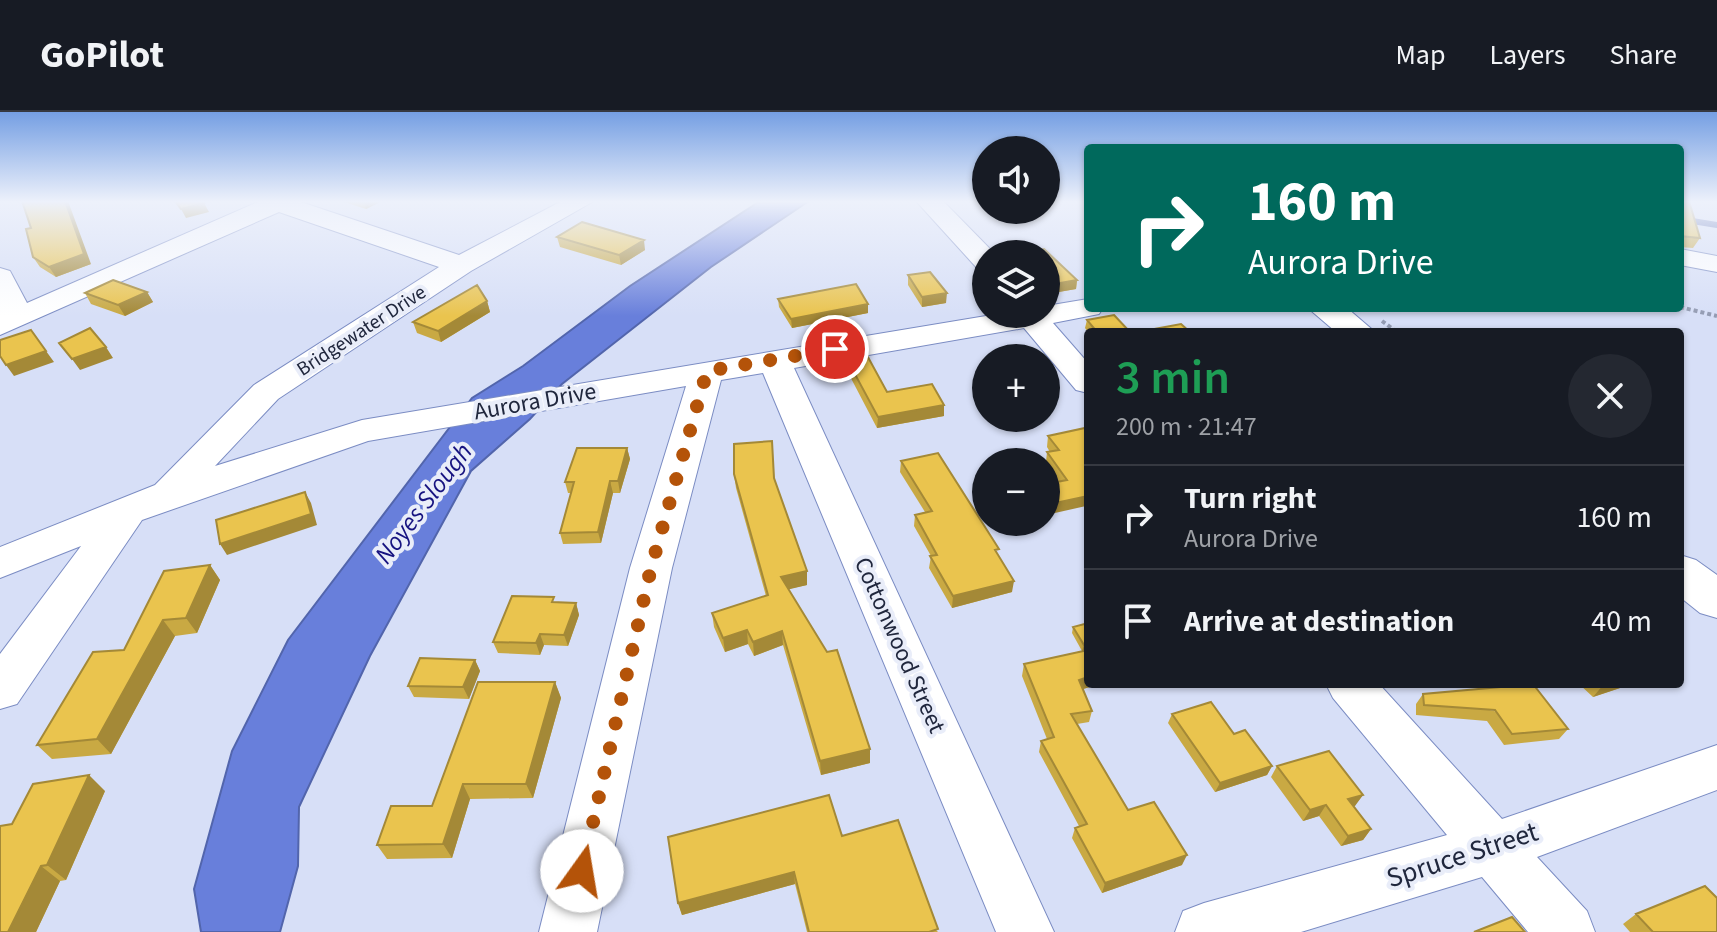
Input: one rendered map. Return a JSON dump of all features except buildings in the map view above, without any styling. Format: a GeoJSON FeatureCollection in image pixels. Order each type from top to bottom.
{"type":"FeatureCollection","features":[{"type":"Feature","properties":{"kind":"main road"},"geometry":{"type":"LineString","coordinates":[[1330,312],[1352,328]]}},
{"type":"Feature","properties":{"kind":"main road"},"geometry":{"type":"LineString","coordinates":[[1684,575],[1717,600]]}},
{"type":"Feature","properties":{"kind":"street"},"geometry":{"type":"LineString","coordinates":[[0,277],[9,322],[195,239]]}},
{"type":"Feature","properties":{"kind":"street"},"geometry":{"type":"LineString","coordinates":[[384,239],[461,265]]}},
{"type":"Feature","properties":{"kind":"street","name":"Bridgewater Drive"},"geometry":{"type":"LineString","coordinates":[[167,495],[266,392],[461,265],[510,239]]}},
{"type":"Feature","properties":{"kind":"street"},"geometry":{"type":"LineString","coordinates":[[1684,258],[1717,264]]}},
{"type":"Feature","properties":{"kind":"street","name":"Aurora Drive"},"geometry":{"type":"LineString","coordinates":[[1060,312],[1084,309]]}},
{"type":"Feature","properties":{"kind":"street","name":"Aurora Drive"},"geometry":{"type":"LineString","coordinates":[[4,561],[167,495],[362,431],[972,326]]}},
{"type":"Feature","properties":{"kind":"street"},"geometry":{"type":"LineString","coordinates":[[1040,328],[1084,378]]}},
{"type":"Feature","properties":{"kind":"street","name":"Cottonwood Street"},"geometry":{"type":"LineString","coordinates":[[774,359],[1025,932]]}},
{"type":"Feature","properties":{"kind":"street"},"geometry":{"type":"LineString","coordinates":[[568,932],[651,568],[707,371]]}},
{"type":"Feature","properties":{"kind":"street"},"geometry":{"type":"LineString","coordinates":[[253,405],[253,418],[262,431],[293,437],[362,431]]}},
{"type":"Feature","properties":{"kind":"street"},"geometry":{"type":"LineString","coordinates":[[0,690],[128,511]]}},
{"type":"Feature","properties":{"kind":"street"},"geometry":{"type":"LineString","coordinates":[[4,561],[51,560],[70,567],[76,579],[72,592]]}},
{"type":"Feature","properties":{"kind":"street"},"geometry":{"type":"LineString","coordinates":[[1353,688],[1566,932]]}},
{"type":"Feature","properties":{"kind":"street","name":"Spruce Street"},"geometry":{"type":"LineString","coordinates":[[1204,932],[1492,848],[1717,767]]}},
{"type":"Feature","properties":{"kind":"path"},"geometry":{"type":"LineString","coordinates":[[1684,308],[1717,316]]}},
{"type":"Feature","properties":{"kind":"water","name":"Noyes Slough"},"geometry":{"type":"Polygon","coordinates":[[[702,239],[752,239],[711,267],[562,384],[530,419],[471,471],[370,656],[299,807],[298,866],[280,932],[201,932],[194,889],[232,751],[288,640],[472,398],[523,366],[630,286],[702,239]]]}},
{"type":"Feature","properties":{"kind":"route"},"geometry":{"type":"LineString","coordinates":[[582,871],[651,568],[707,371],[835,349]]}}]}
